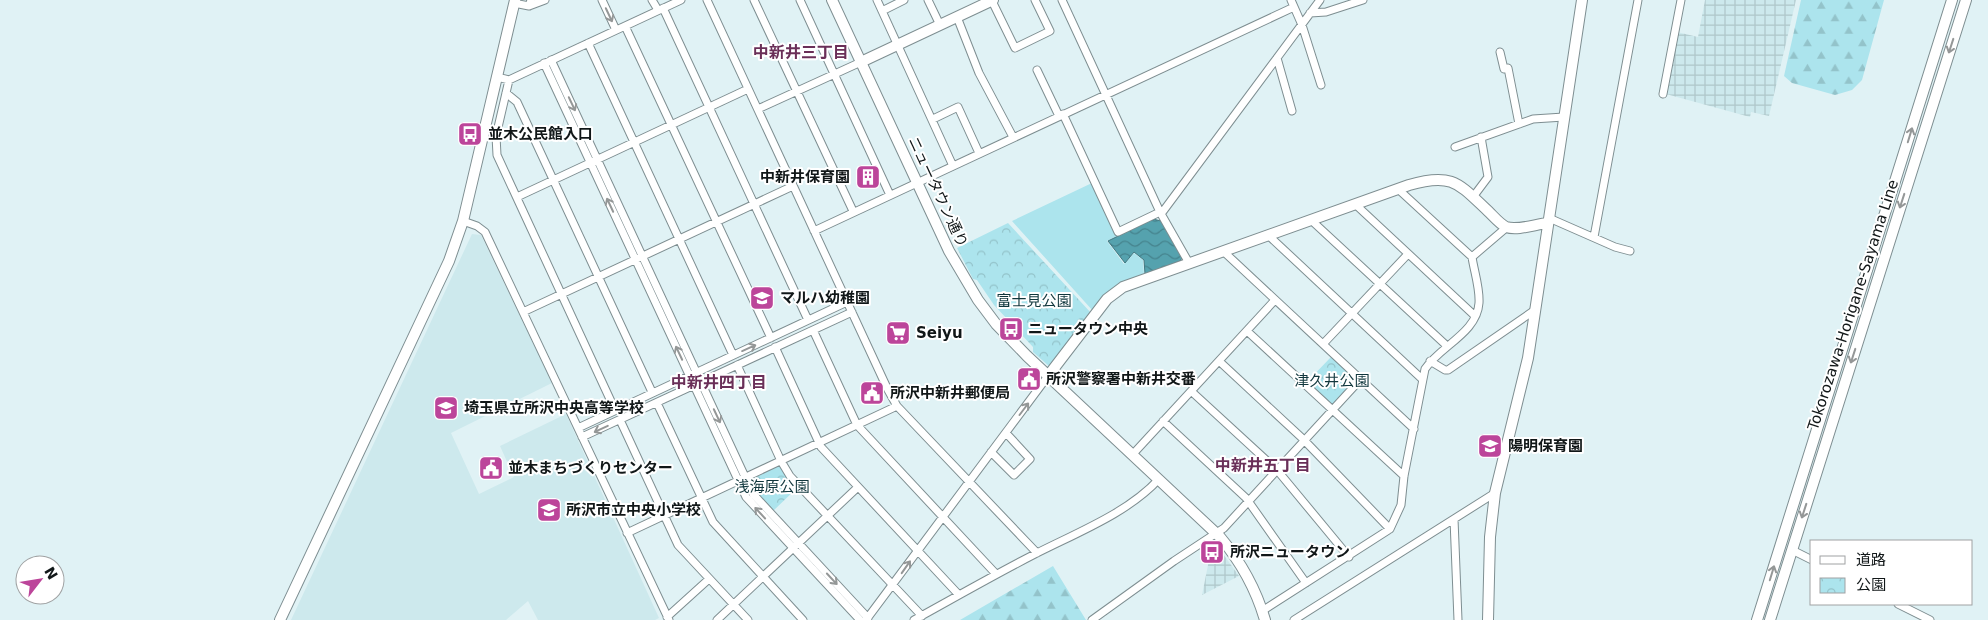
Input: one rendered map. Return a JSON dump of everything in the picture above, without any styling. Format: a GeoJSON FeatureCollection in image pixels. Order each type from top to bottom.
{"type":"FeatureCollection","features":[{"type":"Feature","properties":{"kind":"street"},"geometry":{"type":"LineString","coordinates":[[280,620],[449,261],[463,221],[514,2],[530,3],[545,0]]}},
{"type":"Feature","properties":{"kind":"street"},"geometry":{"type":"LineString","coordinates":[[602,0],[616,30]]}},
{"type":"Feature","properties":{"kind":"street"},"geometry":{"type":"LineString","coordinates":[[652,0],[660,9],[709,108],[808,320]]}},
{"type":"Feature","properties":{"kind":"street"},"geometry":{"type":"LineString","coordinates":[[497,77],[509,80],[681,0]]}},
{"type":"Feature","properties":{"kind":"street"},"geometry":{"type":"LineString","coordinates":[[707,0],[884,384],[898,406],[1037,553]]}},
{"type":"Feature","properties":{"kind":"street"},"geometry":{"type":"LineString","coordinates":[[754,0],[853,211]]}},
{"type":"Feature","properties":{"kind":"street"},"geometry":{"type":"LineString","coordinates":[[800,0],[890,195]]}},
{"type":"Feature","properties":{"kind":"street","name":"ニュータウン通り"},"geometry":{"type":"LineString","coordinates":[[832,0],[953,258],[978,300],[1007,336],[1216,533],[1231,550],[1244,570],[1263,616]]}},
{"type":"Feature","properties":{"kind":"street"},"geometry":{"type":"LineString","coordinates":[[877,0],[953,166]]}},
{"type":"Feature","properties":{"kind":"street"},"geometry":{"type":"LineString","coordinates":[[882,11],[904,0]]}},
{"type":"Feature","properties":{"kind":"street"},"geometry":{"type":"LineString","coordinates":[[928,0],[940,25]]}},
{"type":"Feature","properties":{"kind":"street"},"geometry":{"type":"LineString","coordinates":[[758,109],[992,0],[1015,48],[1050,31],[1035,0]]}},
{"type":"Feature","properties":{"kind":"street"},"geometry":{"type":"LineString","coordinates":[[1062,0],[1160,213],[1189,262]]}},
{"type":"Feature","properties":{"kind":"street"},"geometry":{"type":"LineString","coordinates":[[1037,70],[1118,232],[1160,213],[1320,0]]}},
{"type":"Feature","properties":{"kind":"street"},"geometry":{"type":"LineString","coordinates":[[1310,13],[1326,12],[1363,0]]}},
{"type":"Feature","properties":{"kind":"street"},"geometry":{"type":"LineString","coordinates":[[1488,620],[1490,537],[1495,493],[1528,358],[1582,0]]}},
{"type":"Feature","properties":{"kind":"street"},"geometry":{"type":"LineString","coordinates":[[1594,237],[1638,0]]}},
{"type":"Feature","properties":{"kind":"street"},"geometry":{"type":"LineString","coordinates":[[1664,94],[1681,0]]}},
{"type":"Feature","properties":{"kind":"street","name":"Tokorozawa-Horigane-Sayama Line"},"geometry":{"type":"LineString","coordinates":[[1757,620],[1952,0]]}},
{"type":"Feature","properties":{"kind":"street","name":"Tokorozawa-Horigane-Sayama Line"},"geometry":{"type":"LineString","coordinates":[[1770,620],[1966,0]]}},
{"type":"Feature","properties":{"kind":"street"},"geometry":{"type":"LineString","coordinates":[[814,230],[1106,94],[1292,3],[1302,25],[1321,85]]}},
{"type":"Feature","properties":{"kind":"street"},"geometry":{"type":"LineString","coordinates":[[957,17],[979,73],[1014,137]]}},
{"type":"Feature","properties":{"kind":"street"},"geometry":{"type":"LineString","coordinates":[[625,26],[771,338]]}},
{"type":"Feature","properties":{"kind":"street"},"geometry":{"type":"LineString","coordinates":[[588,43],[733,355]]}},
{"type":"Feature","properties":{"kind":"street"},"geometry":{"type":"LineString","coordinates":[[1500,52],[1504,69],[1508,68],[1519,124]]}},
{"type":"Feature","properties":{"kind":"street"},"geometry":{"type":"LineString","coordinates":[[1277,58],[1292,111]]}},
{"type":"Feature","properties":{"kind":"street"},"geometry":{"type":"LineString","coordinates":[[548,61],[742,479],[796,546],[860,620]]}},
{"type":"Feature","properties":{"kind":"street"},"geometry":{"type":"LineString","coordinates":[[509,80],[496,136],[496,149],[500,163],[615,410]]}},
{"type":"Feature","properties":{"kind":"street"},"geometry":{"type":"LineString","coordinates":[[517,197],[748,90]]}},
{"type":"Feature","properties":{"kind":"street"},"geometry":{"type":"LineString","coordinates":[[506,93],[517,102],[652,392]]}},
{"type":"Feature","properties":{"kind":"street"},"geometry":{"type":"LineString","coordinates":[[933,120],[958,107],[979,153]]}},
{"type":"Feature","properties":{"kind":"street"},"geometry":{"type":"LineString","coordinates":[[1455,147],[1533,119],[1564,117]]}},
{"type":"Feature","properties":{"kind":"street"},"geometry":{"type":"LineString","coordinates":[[1473,197],[1488,178],[1481,137]]}},
{"type":"Feature","properties":{"kind":"street"},"geometry":{"type":"LineString","coordinates":[[796,546],[867,619],[1048,376],[1114,292],[1130,284],[1428,179],[1440,178],[1458,185],[1502,225],[1507,227]]}},
{"type":"Feature","properties":{"kind":"street"},"geometry":{"type":"LineString","coordinates":[[523,312],[794,186]]}},
{"type":"Feature","properties":{"kind":"street"},"geometry":{"type":"LineString","coordinates":[[1263,616],[1306,583],[1390,529],[1401,505],[1404,476],[1422,379],[1430,361],[1467,329],[1475,316],[1479,302],[1472,257],[1398,189]]}},
{"type":"Feature","properties":{"kind":"street"},"geometry":{"type":"LineString","coordinates":[[1355,204],[1475,316]]}},
{"type":"Feature","properties":{"kind":"street"},"geometry":{"type":"LineString","coordinates":[[1310,220],[1447,346]]}},
{"type":"Feature","properties":{"kind":"street"},"geometry":{"type":"LineString","coordinates":[[1472,257],[1507,227],[1549,220],[1630,251]]}},
{"type":"Feature","properties":{"kind":"street"},"geometry":{"type":"LineString","coordinates":[[463,221],[477,226],[485,232],[668,618],[709,579]]}},
{"type":"Feature","properties":{"kind":"street"},"geometry":{"type":"LineString","coordinates":[[1268,235],[1422,379]]}},
{"type":"Feature","properties":{"kind":"street"},"geometry":{"type":"LineString","coordinates":[[1223,251],[1414,429]]}},
{"type":"Feature","properties":{"kind":"street"},"geometry":{"type":"LineString","coordinates":[[1323,344],[1408,254]]}},
{"type":"Feature","properties":{"kind":"street"},"geometry":{"type":"LineString","coordinates":[[1133,454],[1275,300]]}},
{"type":"Feature","properties":{"kind":"street"},"geometry":{"type":"LineString","coordinates":[[578,428],[847,302]]}},
{"type":"Feature","properties":{"kind":"street"},"geometry":{"type":"LineString","coordinates":[[1430,361],[1448,370],[1535,310]]}},
{"type":"Feature","properties":{"kind":"street"},"geometry":{"type":"LineString","coordinates":[[582,438],[852,312]]}},
{"type":"Feature","properties":{"kind":"street"},"geometry":{"type":"LineString","coordinates":[[813,330],[857,425],[996,574]]}},
{"type":"Feature","properties":{"kind":"street"},"geometry":{"type":"LineString","coordinates":[[1247,331],[1404,476]]}},
{"type":"Feature","properties":{"kind":"street"},"geometry":{"type":"LineString","coordinates":[[775,347],[821,447],[959,595]]}},
{"type":"Feature","properties":{"kind":"street"},"geometry":{"type":"LineString","coordinates":[[1219,361],[1305,440],[1390,529]]}},
{"type":"Feature","properties":{"kind":"street"},"geometry":{"type":"LineString","coordinates":[[737,365],[781,461],[790,476],[922,616]]}},
{"type":"Feature","properties":{"kind":"street"},"geometry":{"type":"LineString","coordinates":[[1092,620],[1224,528],[1360,380]]}},
{"type":"Feature","properties":{"kind":"street"},"geometry":{"type":"LineString","coordinates":[[1191,391],[1277,470],[1348,557]]}},
{"type":"Feature","properties":{"kind":"street"},"geometry":{"type":"LineString","coordinates":[[657,403],[713,522],[804,620]]}},
{"type":"Feature","properties":{"kind":"street"},"geometry":{"type":"LineString","coordinates":[[627,533],[898,406]]}},
{"type":"Feature","properties":{"kind":"street"},"geometry":{"type":"LineString","coordinates":[[620,420],[678,545],[748,620]]}},
{"type":"Feature","properties":{"kind":"street"},"geometry":{"type":"LineString","coordinates":[[1163,421],[1248,501],[1306,583]]}},
{"type":"Feature","properties":{"kind":"street"},"geometry":{"type":"LineString","coordinates":[[992,452],[1014,475],[1030,459],[1006,433]]}},
{"type":"Feature","properties":{"kind":"street"},"geometry":{"type":"LineString","coordinates":[[914,620],[996,574],[1107,518],[1153,486],[1159,479]]}},
{"type":"Feature","properties":{"kind":"street"},"geometry":{"type":"LineString","coordinates":[[717,620],[858,487]]}},
{"type":"Feature","properties":{"kind":"street"},"geometry":{"type":"LineString","coordinates":[[1294,620],[1495,493]]}},
{"type":"Feature","properties":{"kind":"street"},"geometry":{"type":"LineString","coordinates":[[1454,519],[1458,620]]}},
{"type":"Feature","properties":{"kind":"street"},"geometry":{"type":"LineString","coordinates":[[1792,550],[1810,559]]}},
{"type":"Feature","properties":{"kind":"street"},"geometry":{"type":"LineString","coordinates":[[1900,605],[1930,620]]}},
{"type":"Feature","properties":{"kind":"shaded area"},"geometry":{"type":"Polygon","coordinates":[[[1705,0],[1796,0],[1769,116],[1751,112],[1750,117],[1666,94],[1677,32],[1698,37],[1705,0]]]}},
{"type":"Feature","properties":{"kind":"shaded area","name":"埼玉県立所沢中央高等学校"},"geometry":{"type":"Polygon","coordinates":[[[472,234],[481,235],[552,383],[451,433],[479,494],[514,477],[500,446],[566,414],[659,618],[655,620],[538,620],[528,601],[506,620],[291,620],[472,234]]]}},
{"type":"Feature","properties":{"kind":"shaded area"},"geometry":{"type":"Polygon","coordinates":[[[1213,540],[1239,576],[1202,595],[1213,540]]]}},
{"type":"Feature","properties":{"kind":"green space"},"geometry":{"type":"Polygon","coordinates":[[[1801,0],[1884,0],[1862,80],[1852,90],[1835,95],[1792,83],[1784,76],[1801,0]]]}},
{"type":"Feature","properties":{"kind":"green space"},"geometry":{"type":"Polygon","coordinates":[[[1092,183],[1117,236],[1107,241],[1124,264],[1134,253],[1143,260],[1144,274],[1115,288],[1093,311],[1012,221],[1092,183]]]}},
{"type":"Feature","properties":{"kind":"green space","name":"富士見公園"},"geometry":{"type":"Polygon","coordinates":[[[1008,223],[1092,314],[1050,367],[1033,352],[1033,347],[994,305],[977,280],[973,279],[957,248],[1008,223]]]}},
{"type":"Feature","properties":{"kind":"green space","name":"津久井公園"},"geometry":{"type":"Polygon","coordinates":[[[1331,357],[1356,380],[1333,406],[1307,382],[1331,357]]]}},
{"type":"Feature","properties":{"kind":"green space","name":"浅海原公園"},"geometry":{"type":"Polygon","coordinates":[[[778,465],[782,467],[797,488],[772,512],[756,494],[750,482],[752,479],[778,465]]]}},
{"type":"Feature","properties":{"kind":"green space"},"geometry":{"type":"Polygon","coordinates":[[[1053,566],[1086,620],[960,620],[1053,566]]]}},
{"type":"Feature","properties":{"kind":"water"},"geometry":{"type":"Polygon","coordinates":[[[1153,219],[1161,221],[1182,258],[1180,261],[1145,274],[1144,260],[1134,252],[1125,263],[1108,241],[1153,219]]]}},
{"type":"Feature","properties":{"kind":"place","name":"並木公民館入口"},"geometry":{"type":"Point","coordinates":[470,134]}},
{"type":"Feature","properties":{"kind":"place","name":"中新井保育園"},"geometry":{"type":"Point","coordinates":[868,177]}},
{"type":"Feature","properties":{"kind":"place","name":"マルハ幼稚園"},"geometry":{"type":"Point","coordinates":[762,298]}},
{"type":"Feature","properties":{"kind":"place","name":"ニュータウン中央"},"geometry":{"type":"Point","coordinates":[1011,329]}},
{"type":"Feature","properties":{"kind":"place","name":"Seiyu"},"geometry":{"type":"Point","coordinates":[898,333]}},
{"type":"Feature","properties":{"kind":"place","name":"所沢警察署中新井交番"},"geometry":{"type":"Point","coordinates":[1029,379]}},
{"type":"Feature","properties":{"kind":"place","name":"所沢中新井郵便局"},"geometry":{"type":"Point","coordinates":[872,393]}},
{"type":"Feature","properties":{"kind":"place","name":"埼玉県立所沢中央高等学校"},"geometry":{"type":"Point","coordinates":[446,408]}},
{"type":"Feature","properties":{"kind":"place","name":"陽明保育園"},"geometry":{"type":"Point","coordinates":[1490,446]}},
{"type":"Feature","properties":{"kind":"place","name":"並木まちづくりセンター"},"geometry":{"type":"Point","coordinates":[491,468]}},
{"type":"Feature","properties":{"kind":"place","name":"所沢市立中央小学校"},"geometry":{"type":"Point","coordinates":[549,510]}},
{"type":"Feature","properties":{"kind":"place","name":"所沢ニュータウン"},"geometry":{"type":"Point","coordinates":[1212,552]}},
{"type":"Feature","properties":{"kind":"district","name":"中新井三丁目"},"geometry":{"type":"Point","coordinates":[801,52]}},
{"type":"Feature","properties":{"kind":"district","name":"中新井四丁目"},"geometry":{"type":"Point","coordinates":[719,382]}},
{"type":"Feature","properties":{"kind":"district","name":"中新井五丁目"},"geometry":{"type":"Point","coordinates":[1263,465]}}]}
